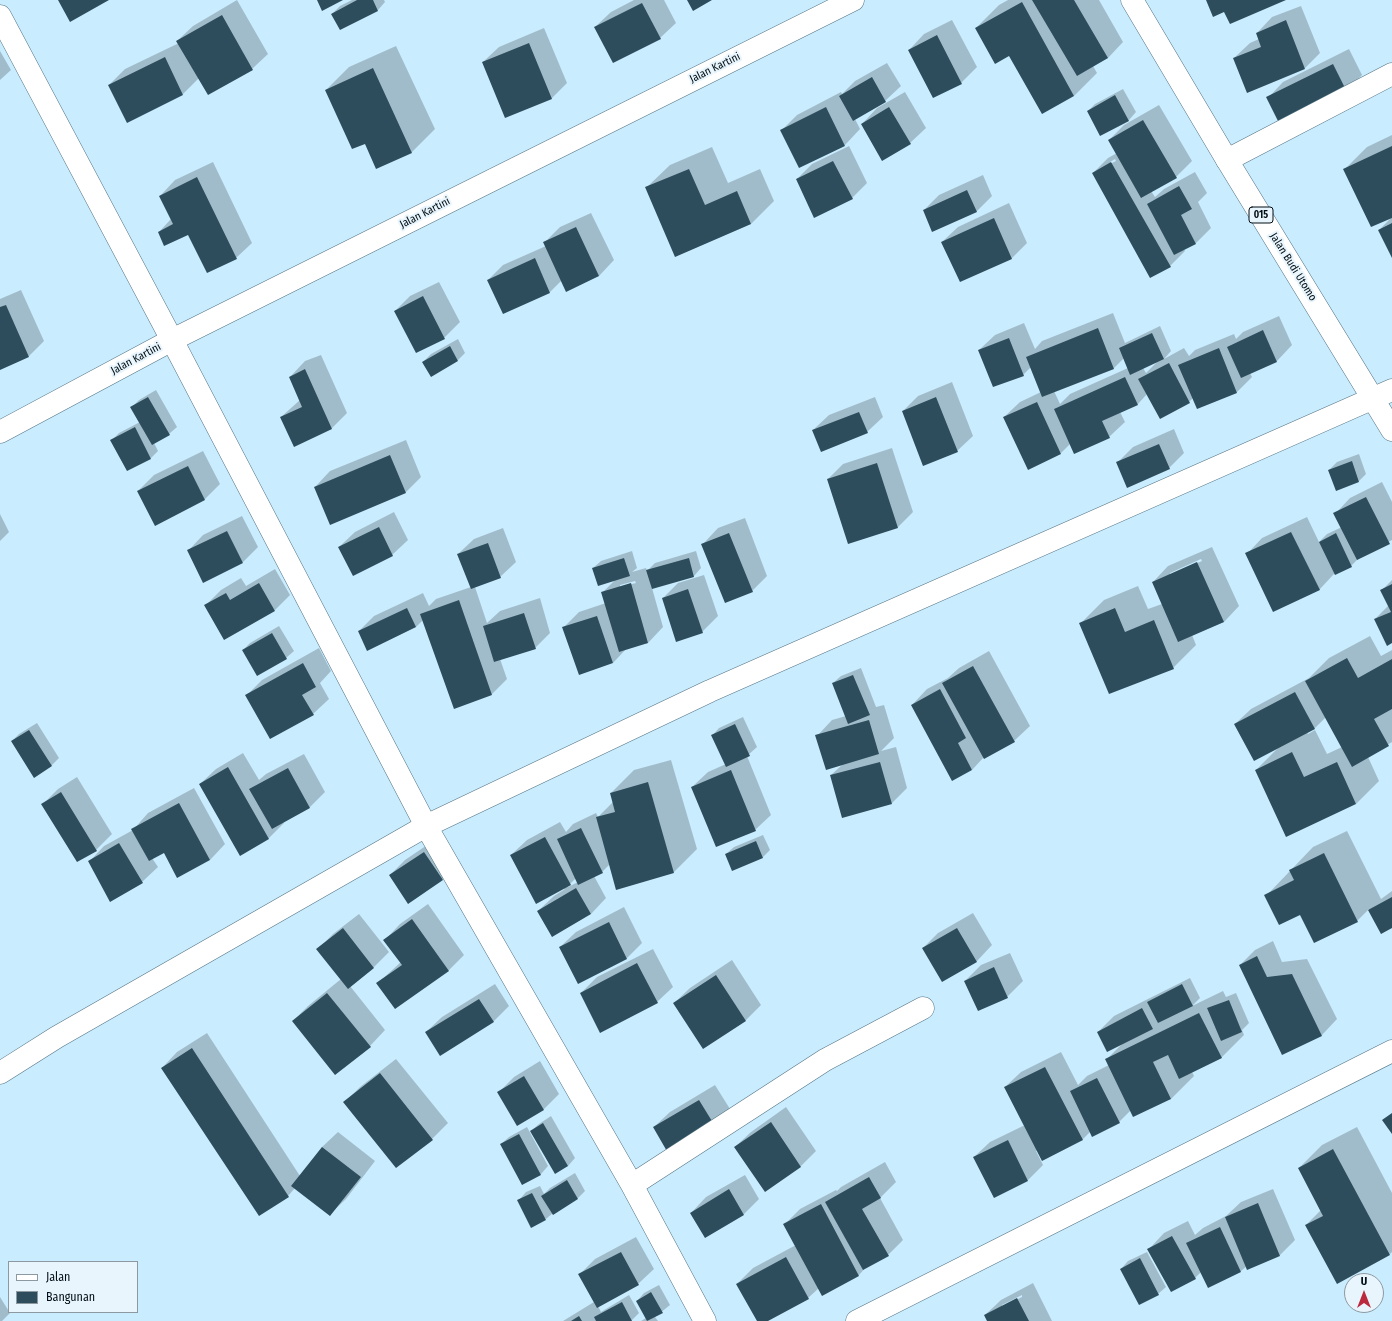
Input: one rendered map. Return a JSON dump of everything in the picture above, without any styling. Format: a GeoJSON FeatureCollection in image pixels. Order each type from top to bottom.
{"type":"FeatureCollection","features":[{"type":"Feature","properties":{"kind":"street","name":"Jalan Kartini"},"geometry":{"type":"LineString","coordinates":[[0,432],[172,340],[853,0]]}},
{"type":"Feature","properties":{"kind":"street","name":"Jalan Budi Utomo"},"geometry":{"type":"LineString","coordinates":[[1132,0],[1227,160],[1383,395],[1392,430]]}},
{"type":"Feature","properties":{"kind":"street"},"geometry":{"type":"LineString","coordinates":[[0,16],[172,340],[426,826],[632,1185],[705,1321]]}},
{"type":"Feature","properties":{"kind":"street"},"geometry":{"type":"LineString","coordinates":[[1227,160],[1392,74]]}},
{"type":"Feature","properties":{"kind":"street"},"geometry":{"type":"LineString","coordinates":[[0,1073],[57,1037],[426,826],[717,688],[1383,395]]}},
{"type":"Feature","properties":{"kind":"street"},"geometry":{"type":"LineString","coordinates":[[632,1185],[825,1060],[923,1008]]}},
{"type":"Feature","properties":{"kind":"street"},"geometry":{"type":"LineString","coordinates":[[857,1321],[1392,1051]]}},
{"type":"Feature","properties":{"kind":"building"},"geometry":{"type":"Polygon","coordinates":[[[58,0],[109,0],[70,22],[58,0]]]}},
{"type":"Feature","properties":{"kind":"building"},"geometry":{"type":"Polygon","coordinates":[[[317,0],[343,0],[322,11],[317,0]]]}},
{"type":"Feature","properties":{"kind":"building"},"geometry":{"type":"Polygon","coordinates":[[[357,0],[373,0],[378,11],[340,30],[331,14],[357,0]]]}},
{"type":"Feature","properties":{"kind":"building"},"geometry":{"type":"Polygon","coordinates":[[[687,0],[712,0],[693,11],[687,0]]]}},
{"type":"Feature","properties":{"kind":"building"},"geometry":{"type":"Polygon","coordinates":[[[1032,0],[1074,0],[1108,58],[1077,76],[1032,0]]]}},
{"type":"Feature","properties":{"kind":"building"},"geometry":{"type":"Polygon","coordinates":[[[1206,0],[1286,0],[1230,24],[1224,12],[1213,17],[1206,0]]]}},
{"type":"Feature","properties":{"kind":"building"},"geometry":{"type":"Polygon","coordinates":[[[1022,2],[1074,96],[1042,114],[1009,56],[995,64],[975,28],[1022,2]]]}},
{"type":"Feature","properties":{"kind":"building"},"geometry":{"type":"Polygon","coordinates":[[[642,3],[661,39],[613,63],[594,27],[642,3]]]}},
{"type":"Feature","properties":{"kind":"building"},"geometry":{"type":"Polygon","coordinates":[[[222,15],[253,70],[208,95],[176,41],[222,15]]]}},
{"type":"Feature","properties":{"kind":"building"},"geometry":{"type":"Polygon","coordinates":[[[1286,20],[1305,69],[1247,93],[1233,58],[1261,47],[1256,33],[1286,20]]]}},
{"type":"Feature","properties":{"kind":"building"},"geometry":{"type":"Polygon","coordinates":[[[937,35],[962,84],[933,98],[908,50],[937,35]]]}},
{"type":"Feature","properties":{"kind":"building"},"geometry":{"type":"Polygon","coordinates":[[[529,43],[552,99],[505,118],[482,62],[529,43]]]}},
{"type":"Feature","properties":{"kind":"building"},"geometry":{"type":"Polygon","coordinates":[[[165,57],[183,95],[127,123],[108,85],[165,57]]]}},
{"type":"Feature","properties":{"kind":"building"},"geometry":{"type":"Polygon","coordinates":[[[1333,64],[1347,92],[1280,125],[1266,97],[1333,64]]]}},
{"type":"Feature","properties":{"kind":"building"},"geometry":{"type":"Polygon","coordinates":[[[373,68],[412,153],[376,169],[365,144],[352,149],[325,90],[373,68]]]}},
{"type":"Feature","properties":{"kind":"building"},"geometry":{"type":"Polygon","coordinates":[[[872,77],[886,102],[853,121],[839,96],[872,77]]]}},
{"type":"Feature","properties":{"kind":"building"},"geometry":{"type":"Polygon","coordinates":[[[1115,95],[1129,121],[1100,136],[1087,111],[1115,95]]]}},
{"type":"Feature","properties":{"kind":"building"},"geometry":{"type":"Polygon","coordinates":[[[826,107],[845,146],[799,168],[780,130],[826,107]]]}},
{"type":"Feature","properties":{"kind":"building"},"geometry":{"type":"Polygon","coordinates":[[[889,107],[911,144],[882,161],[861,124],[889,107]]]}},
{"type":"Feature","properties":{"kind":"building"},"geometry":{"type":"Polygon","coordinates":[[[1143,120],[1177,178],[1141,198],[1108,140],[1143,120]]]}},
{"type":"Feature","properties":{"kind":"building"},"geometry":{"type":"Polygon","coordinates":[[[1392,146],[1392,218],[1371,227],[1343,169],[1392,146]]]}},
{"type":"Feature","properties":{"kind":"building"},"geometry":{"type":"Polygon","coordinates":[[[833,161],[853,199],[814,218],[796,179],[833,161]]]}},
{"type":"Feature","properties":{"kind":"building"},"geometry":{"type":"Polygon","coordinates":[[[1111,162],[1171,267],[1150,278],[1092,173],[1111,162]]]}},
{"type":"Feature","properties":{"kind":"building"},"geometry":{"type":"Polygon","coordinates":[[[689,169],[705,205],[737,191],[751,224],[675,257],[645,187],[689,169]]]}},
{"type":"Feature","properties":{"kind":"building"},"geometry":{"type":"Polygon","coordinates":[[[197,177],[237,259],[207,273],[188,235],[164,246],[158,232],[173,224],[159,196],[197,177]]]}},
{"type":"Feature","properties":{"kind":"building"},"geometry":{"type":"Polygon","coordinates":[[[1179,186],[1192,209],[1181,215],[1196,244],[1174,255],[1147,204],[1179,186]]]}},
{"type":"Feature","properties":{"kind":"building"},"geometry":{"type":"Polygon","coordinates":[[[967,190],[977,212],[932,232],[923,210],[967,190]]]}},
{"type":"Feature","properties":{"kind":"building"},"geometry":{"type":"Polygon","coordinates":[[[994,218],[1012,259],[960,282],[941,242],[994,218]]]}},
{"type":"Feature","properties":{"kind":"building"},"geometry":{"type":"Polygon","coordinates":[[[1392,223],[1392,258],[1378,230],[1392,223]]]}},
{"type":"Feature","properties":{"kind":"building"},"geometry":{"type":"Polygon","coordinates":[[[576,227],[599,276],[566,292],[543,242],[576,227]]]}},
{"type":"Feature","properties":{"kind":"building"},"geometry":{"type":"Polygon","coordinates":[[[535,258],[550,293],[503,314],[487,280],[535,258]]]}},
{"type":"Feature","properties":{"kind":"building"},"geometry":{"type":"Polygon","coordinates":[[[423,296],[445,339],[416,353],[394,311],[423,296]]]}},
{"type":"Feature","properties":{"kind":"building"},"geometry":{"type":"Polygon","coordinates":[[[6,305],[29,357],[0,370],[0,307],[6,305]]]}},
{"type":"Feature","properties":{"kind":"building"},"geometry":{"type":"Polygon","coordinates":[[[1098,328],[1114,369],[1042,397],[1026,357],[1098,328]]]}},
{"type":"Feature","properties":{"kind":"building"},"geometry":{"type":"Polygon","coordinates":[[[1263,330],[1277,362],[1241,378],[1227,347],[1263,330]]]}},
{"type":"Feature","properties":{"kind":"building"},"geometry":{"type":"Polygon","coordinates":[[[1152,333],[1164,359],[1130,375],[1119,348],[1152,333]]]}},
{"type":"Feature","properties":{"kind":"building"},"geometry":{"type":"Polygon","coordinates":[[[1009,338],[1024,376],[993,387],[978,350],[1009,338]]]}},
{"type":"Feature","properties":{"kind":"building"},"geometry":{"type":"Polygon","coordinates":[[[450,346],[458,361],[431,377],[422,362],[450,346]]]}},
{"type":"Feature","properties":{"kind":"building"},"geometry":{"type":"Polygon","coordinates":[[[1219,348],[1237,393],[1197,409],[1178,365],[1219,348]]]}},
{"type":"Feature","properties":{"kind":"building"},"geometry":{"type":"Polygon","coordinates":[[[1169,363],[1190,403],[1160,419],[1138,379],[1169,363]]]}},
{"type":"Feature","properties":{"kind":"building"},"geometry":{"type":"Polygon","coordinates":[[[305,369],[332,429],[294,447],[280,417],[302,407],[289,377],[305,369]]]}},
{"type":"Feature","properties":{"kind":"building"},"geometry":{"type":"Polygon","coordinates":[[[1125,377],[1138,405],[1102,421],[1110,438],[1074,454],[1054,409],[1125,377]]]}},
{"type":"Feature","properties":{"kind":"building"},"geometry":{"type":"Polygon","coordinates":[[[148,397],[170,435],[152,445],[130,407],[148,397]]]}},
{"type":"Feature","properties":{"kind":"building"},"geometry":{"type":"Polygon","coordinates":[[[936,397],[958,452],[923,466],[902,411],[936,397]]]}},
{"type":"Feature","properties":{"kind":"building"},"geometry":{"type":"Polygon","coordinates":[[[1037,402],[1061,454],[1028,470],[1003,417],[1037,402]]]}},
{"type":"Feature","properties":{"kind":"building"},"geometry":{"type":"Polygon","coordinates":[[[859,412],[868,433],[821,452],[812,430],[859,412]]]}},
{"type":"Feature","properties":{"kind":"building"},"geometry":{"type":"Polygon","coordinates":[[[135,427],[151,459],[127,471],[110,440],[135,427]]]}},
{"type":"Feature","properties":{"kind":"building"},"geometry":{"type":"Polygon","coordinates":[[[1159,444],[1170,469],[1127,488],[1116,462],[1159,444]]]}},
{"type":"Feature","properties":{"kind":"building"},"geometry":{"type":"Polygon","coordinates":[[[390,455],[406,493],[330,525],[314,487],[390,455]]]}},
{"type":"Feature","properties":{"kind":"building"},"geometry":{"type":"Polygon","coordinates":[[[1352,461],[1359,482],[1336,491],[1328,470],[1352,461]]]}},
{"type":"Feature","properties":{"kind":"building"},"geometry":{"type":"Polygon","coordinates":[[[877,463],[898,528],[848,544],[827,479],[877,463]]]}},
{"type":"Feature","properties":{"kind":"building"},"geometry":{"type":"Polygon","coordinates":[[[188,466],[205,500],[155,526],[137,491],[188,466]]]}},
{"type":"Feature","properties":{"kind":"building"},"geometry":{"type":"Polygon","coordinates":[[[1366,497],[1390,544],[1357,560],[1333,513],[1366,497]]]}},
{"type":"Feature","properties":{"kind":"building"},"geometry":{"type":"Polygon","coordinates":[[[379,527],[393,556],[353,576],[338,547],[379,527]]]}},
{"type":"Feature","properties":{"kind":"building"},"geometry":{"type":"Polygon","coordinates":[[[227,531],[243,563],[203,583],[187,550],[227,531]]]}},
{"type":"Feature","properties":{"kind":"building"},"geometry":{"type":"Polygon","coordinates":[[[1291,532],[1320,590],[1273,612],[1245,553],[1291,532]]]}},
{"type":"Feature","properties":{"kind":"building"},"geometry":{"type":"Polygon","coordinates":[[[729,533],[753,592],[725,603],[701,544],[729,533]]]}},
{"type":"Feature","properties":{"kind":"building"},"geometry":{"type":"Polygon","coordinates":[[[1336,533],[1352,567],[1335,575],[1319,542],[1336,533]]]}},
{"type":"Feature","properties":{"kind":"building"},"geometry":{"type":"Polygon","coordinates":[[[488,543],[501,578],[471,589],[457,554],[488,543]]]}},
{"type":"Feature","properties":{"kind":"building"},"geometry":{"type":"Polygon","coordinates":[[[624,558],[630,576],[598,586],[592,568],[624,558]]]}},
{"type":"Feature","properties":{"kind":"building"},"geometry":{"type":"Polygon","coordinates":[[[689,558],[694,577],[652,589],[646,570],[689,558]]]}},
{"type":"Feature","properties":{"kind":"building"},"geometry":{"type":"Polygon","coordinates":[[[1197,562],[1224,622],[1178,642],[1152,582],[1197,562]]]}},
{"type":"Feature","properties":{"kind":"building"},"geometry":{"type":"Polygon","coordinates":[[[259,583],[275,611],[224,640],[204,605],[226,593],[230,600],[259,583]]]}},
{"type":"Feature","properties":{"kind":"building"},"geometry":{"type":"Polygon","coordinates":[[[631,583],[648,643],[619,652],[601,592],[631,583]]]}},
{"type":"Feature","properties":{"kind":"building"},"geometry":{"type":"Polygon","coordinates":[[[1392,584],[1392,643],[1387,646],[1374,619],[1391,612],[1380,590],[1392,584]]]}},
{"type":"Feature","properties":{"kind":"building"},"geometry":{"type":"Polygon","coordinates":[[[688,589],[703,633],[676,642],[662,598],[688,589]]]}},
{"type":"Feature","properties":{"kind":"building"},"geometry":{"type":"Polygon","coordinates":[[[459,600],[492,695],[454,709],[420,614],[459,600]]]}},
{"type":"Feature","properties":{"kind":"building"},"geometry":{"type":"Polygon","coordinates":[[[407,608],[416,627],[367,651],[358,631],[407,608]]]}},
{"type":"Feature","properties":{"kind":"building"},"geometry":{"type":"Polygon","coordinates":[[[1115,608],[1125,632],[1154,620],[1174,669],[1109,694],[1079,623],[1115,608]]]}},
{"type":"Feature","properties":{"kind":"building"},"geometry":{"type":"Polygon","coordinates":[[[524,613],[536,649],[494,662],[483,626],[524,613]]]}},
{"type":"Feature","properties":{"kind":"building"},"geometry":{"type":"Polygon","coordinates":[[[597,616],[613,663],[579,675],[562,627],[597,616]]]}},
{"type":"Feature","properties":{"kind":"building"},"geometry":{"type":"Polygon","coordinates":[[[272,633],[287,659],[257,676],[242,650],[272,633]]]}},
{"type":"Feature","properties":{"kind":"building"},"geometry":{"type":"Polygon","coordinates":[[[1347,658],[1358,678],[1392,659],[1392,709],[1374,719],[1389,746],[1352,767],[1305,681],[1347,658]]]}},
{"type":"Feature","properties":{"kind":"building"},"geometry":{"type":"Polygon","coordinates":[[[303,663],[316,687],[302,695],[314,715],[270,739],[245,695],[303,663]]]}},
{"type":"Feature","properties":{"kind":"building"},"geometry":{"type":"Polygon","coordinates":[[[973,666],[1015,742],[984,759],[942,683],[973,666]]]}},
{"type":"Feature","properties":{"kind":"building"},"geometry":{"type":"Polygon","coordinates":[[[853,675],[870,715],[848,724],[832,683],[853,675]]]}},
{"type":"Feature","properties":{"kind":"building"},"geometry":{"type":"Polygon","coordinates":[[[940,689],[966,738],[958,743],[972,770],[952,781],[911,705],[940,689]]]}},
{"type":"Feature","properties":{"kind":"building"},"geometry":{"type":"Polygon","coordinates":[[[1295,692],[1315,729],[1254,761],[1234,724],[1295,692]]]}},
{"type":"Feature","properties":{"kind":"building"},"geometry":{"type":"Polygon","coordinates":[[[869,720],[879,754],[826,770],[815,735],[869,720]]]}},
{"type":"Feature","properties":{"kind":"building"},"geometry":{"type":"Polygon","coordinates":[[[735,724],[750,756],[726,767],[711,735],[735,724]]]}},
{"type":"Feature","properties":{"kind":"building"},"geometry":{"type":"Polygon","coordinates":[[[29,730],[52,766],[34,778],[11,741],[29,730]]]}},
{"type":"Feature","properties":{"kind":"building"},"geometry":{"type":"Polygon","coordinates":[[[1292,752],[1304,777],[1337,762],[1356,804],[1286,837],[1255,770],[1292,752]]]}},
{"type":"Feature","properties":{"kind":"building"},"geometry":{"type":"Polygon","coordinates":[[[880,762],[892,804],[842,818],[830,775],[880,762]]]}},
{"type":"Feature","properties":{"kind":"building"},"geometry":{"type":"Polygon","coordinates":[[[228,767],[269,839],[240,856],[199,784],[228,767]]]}},
{"type":"Feature","properties":{"kind":"building"},"geometry":{"type":"Polygon","coordinates":[[[288,768],[310,808],[272,829],[249,789],[288,768]]]}},
{"type":"Feature","properties":{"kind":"building"},"geometry":{"type":"Polygon","coordinates":[[[731,770],[756,831],[716,847],[691,787],[731,770]]]}},
{"type":"Feature","properties":{"kind":"building"},"geometry":{"type":"Polygon","coordinates":[[[648,782],[674,873],[616,890],[596,817],[615,812],[610,793],[648,782]]]}},
{"type":"Feature","properties":{"kind":"building"},"geometry":{"type":"Polygon","coordinates":[[[61,792],[97,851],[77,862],[41,804],[61,792]]]}},
{"type":"Feature","properties":{"kind":"building"},"geometry":{"type":"Polygon","coordinates":[[[179,803],[210,860],[177,878],[164,853],[149,861],[131,829],[179,803]]]}},
{"type":"Feature","properties":{"kind":"building"},"geometry":{"type":"Polygon","coordinates":[[[581,828],[603,873],[578,885],[557,839],[581,828]]]}},
{"type":"Feature","properties":{"kind":"building"},"geometry":{"type":"Polygon","coordinates":[[[545,837],[571,885],[536,904],[510,855],[545,837]]]}},
{"type":"Feature","properties":{"kind":"building"},"geometry":{"type":"Polygon","coordinates":[[[756,841],[763,858],[732,871],[725,854],[756,841]]]}},
{"type":"Feature","properties":{"kind":"building"},"geometry":{"type":"Polygon","coordinates":[[[119,843],[143,883],[110,902],[88,861],[119,843]]]}},
{"type":"Feature","properties":{"kind":"building"},"geometry":{"type":"Polygon","coordinates":[[[424,852],[443,880],[408,904],[389,875],[424,852]]]}},
{"type":"Feature","properties":{"kind":"building"},"geometry":{"type":"Polygon","coordinates":[[[1324,853],[1358,922],[1314,943],[1300,915],[1279,925],[1264,895],[1294,880],[1289,870],[1324,853]]]}},
{"type":"Feature","properties":{"kind":"building"},"geometry":{"type":"Polygon","coordinates":[[[576,888],[591,914],[552,937],[537,911],[576,888]]]}},
{"type":"Feature","properties":{"kind":"building"},"geometry":{"type":"Polygon","coordinates":[[[1392,897],[1392,928],[1381,934],[1368,910],[1392,897]]]}},
{"type":"Feature","properties":{"kind":"building"},"geometry":{"type":"Polygon","coordinates":[[[412,919],[449,971],[395,1009],[376,983],[402,965],[383,940],[412,919]]]}},
{"type":"Feature","properties":{"kind":"building"},"geometry":{"type":"Polygon","coordinates":[[[609,922],[627,959],[578,984],[559,947],[609,922]]]}},
{"type":"Feature","properties":{"kind":"building"},"geometry":{"type":"Polygon","coordinates":[[[343,928],[374,968],[348,989],[316,949],[343,928]]]}},
{"type":"Feature","properties":{"kind":"building"},"geometry":{"type":"Polygon","coordinates":[[[957,928],[977,962],[942,982],[922,948],[957,928]]]}},
{"type":"Feature","properties":{"kind":"building"},"geometry":{"type":"Polygon","coordinates":[[[1257,956],[1267,977],[1292,974],[1322,1036],[1282,1055],[1239,965],[1257,956]]]}},
{"type":"Feature","properties":{"kind":"building"},"geometry":{"type":"Polygon","coordinates":[[[637,963],[658,1003],[600,1033],[580,993],[637,963]]]}},
{"type":"Feature","properties":{"kind":"building"},"geometry":{"type":"Polygon","coordinates":[[[994,967],[1008,998],[978,1011],[964,981],[994,967]]]}},
{"type":"Feature","properties":{"kind":"building"},"geometry":{"type":"Polygon","coordinates":[[[716,975],[746,1021],[703,1049],[673,1003],[716,975]]]}},
{"type":"Feature","properties":{"kind":"building"},"geometry":{"type":"Polygon","coordinates":[[[1182,984],[1193,1006],[1158,1023],[1147,1002],[1182,984]]]}},
{"type":"Feature","properties":{"kind":"building"},"geometry":{"type":"Polygon","coordinates":[[[327,993],[371,1047],[335,1075],[292,1021],[327,993]]]}},
{"type":"Feature","properties":{"kind":"building"},"geometry":{"type":"Polygon","coordinates":[[[479,999],[494,1022],[440,1056],[425,1032],[479,999]]]}},
{"type":"Feature","properties":{"kind":"building"},"geometry":{"type":"Polygon","coordinates":[[[1229,1000],[1242,1032],[1221,1041],[1207,1008],[1229,1000]]]}},
{"type":"Feature","properties":{"kind":"building"},"geometry":{"type":"Polygon","coordinates":[[[1142,1008],[1153,1029],[1107,1052],[1097,1032],[1142,1008]]]}},
{"type":"Feature","properties":{"kind":"building"},"geometry":{"type":"Polygon","coordinates":[[[1199,1013],[1222,1058],[1179,1079],[1168,1055],[1153,1062],[1171,1099],[1133,1117],[1105,1059],[1199,1013]]]}},
{"type":"Feature","properties":{"kind":"building"},"geometry":{"type":"Polygon","coordinates":[[[192,1048],[289,1197],[259,1216],[161,1068],[192,1048]]]}},
{"type":"Feature","properties":{"kind":"building"},"geometry":{"type":"Polygon","coordinates":[[[1045,1067],[1083,1140],[1042,1161],[1004,1087],[1045,1067]]]}},
{"type":"Feature","properties":{"kind":"building"},"geometry":{"type":"Polygon","coordinates":[[[380,1073],[433,1140],[396,1168],[343,1102],[380,1073]]]}},
{"type":"Feature","properties":{"kind":"building"},"geometry":{"type":"Polygon","coordinates":[[[524,1076],[544,1110],[517,1126],[497,1092],[524,1076]]]}},
{"type":"Feature","properties":{"kind":"building"},"geometry":{"type":"Polygon","coordinates":[[[1097,1078],[1120,1123],[1092,1137],[1070,1091],[1097,1078]]]}},
{"type":"Feature","properties":{"kind":"building"},"geometry":{"type":"Polygon","coordinates":[[[699,1100],[715,1126],[668,1153],[653,1127],[699,1100]]]}},
{"type":"Feature","properties":{"kind":"building"},"geometry":{"type":"Polygon","coordinates":[[[1392,1113],[1392,1134],[1382,1120],[1392,1113]]]}},
{"type":"Feature","properties":{"kind":"building"},"geometry":{"type":"Polygon","coordinates":[[[771,1122],[801,1167],[765,1192],[734,1147],[771,1122]]]}},
{"type":"Feature","properties":{"kind":"building"},"geometry":{"type":"Polygon","coordinates":[[[543,1123],[568,1166],[555,1174],[530,1131],[543,1123]]]}},
{"type":"Feature","properties":{"kind":"building"},"geometry":{"type":"Polygon","coordinates":[[[519,1134],[541,1175],[522,1185],[500,1144],[519,1134]]]}},
{"type":"Feature","properties":{"kind":"building"},"geometry":{"type":"Polygon","coordinates":[[[1008,1140],[1028,1181],[994,1198],[973,1157],[1008,1140]]]}},
{"type":"Feature","properties":{"kind":"building"},"geometry":{"type":"Polygon","coordinates":[[[322,1147],[361,1177],[330,1216],[291,1186],[322,1147]]]}},
{"type":"Feature","properties":{"kind":"building"},"geometry":{"type":"Polygon","coordinates":[[[1333,1149],[1390,1255],[1357,1273],[1344,1273],[1344,1280],[1337,1284],[1305,1225],[1323,1216],[1298,1168],[1333,1149]]]}},
{"type":"Feature","properties":{"kind":"building"},"geometry":{"type":"Polygon","coordinates":[[[869,1177],[881,1198],[862,1209],[889,1256],[863,1270],[825,1202],[869,1177]]]}},
{"type":"Feature","properties":{"kind":"building"},"geometry":{"type":"Polygon","coordinates":[[[567,1180],[578,1199],[553,1215],[541,1196],[567,1180]]]}},
{"type":"Feature","properties":{"kind":"building"},"geometry":{"type":"Polygon","coordinates":[[[729,1189],[744,1215],[705,1238],[690,1213],[729,1189]]]}},
{"type":"Feature","properties":{"kind":"building"},"geometry":{"type":"Polygon","coordinates":[[[532,1193],[546,1220],[531,1228],[517,1200],[532,1193]]]}},
{"type":"Feature","properties":{"kind":"building"},"geometry":{"type":"Polygon","coordinates":[[[1258,1203],[1280,1256],[1247,1270],[1225,1217],[1258,1203]]]}},
{"type":"Feature","properties":{"kind":"building"},"geometry":{"type":"Polygon","coordinates":[[[821,1204],[859,1276],[822,1296],[783,1224],[821,1204]]]}},
{"type":"Feature","properties":{"kind":"building"},"geometry":{"type":"Polygon","coordinates":[[[1220,1227],[1241,1272],[1208,1288],[1186,1243],[1220,1227]]]}},
{"type":"Feature","properties":{"kind":"building"},"geometry":{"type":"Polygon","coordinates":[[[1172,1236],[1196,1279],[1171,1292],[1147,1249],[1172,1236]]]}},
{"type":"Feature","properties":{"kind":"building"},"geometry":{"type":"Polygon","coordinates":[[[621,1252],[639,1285],[597,1308],[578,1274],[621,1252]]]}},
{"type":"Feature","properties":{"kind":"building"},"geometry":{"type":"Polygon","coordinates":[[[786,1257],[809,1299],[768,1321],[757,1321],[736,1284],[786,1257]]]}},
{"type":"Feature","properties":{"kind":"building"},"geometry":{"type":"Polygon","coordinates":[[[1140,1258],[1159,1295],[1139,1305],[1120,1269],[1140,1258]]]}},
{"type":"Feature","properties":{"kind":"building"},"geometry":{"type":"Polygon","coordinates":[[[651,1292],[663,1313],[647,1321],[636,1301],[651,1292]]]}},
{"type":"Feature","properties":{"kind":"building"},"geometry":{"type":"Polygon","coordinates":[[[1017,1298],[1029,1321],[987,1321],[984,1315],[1017,1298]]]}},
{"type":"Feature","properties":{"kind":"building"},"geometry":{"type":"Polygon","coordinates":[[[622,1302],[632,1321],[596,1321],[594,1317],[622,1302]]]}},
{"type":"Feature","properties":{"kind":"building"},"geometry":{"type":"Polygon","coordinates":[[[579,1316],[582,1321],[571,1321],[579,1316]]]}}]}
